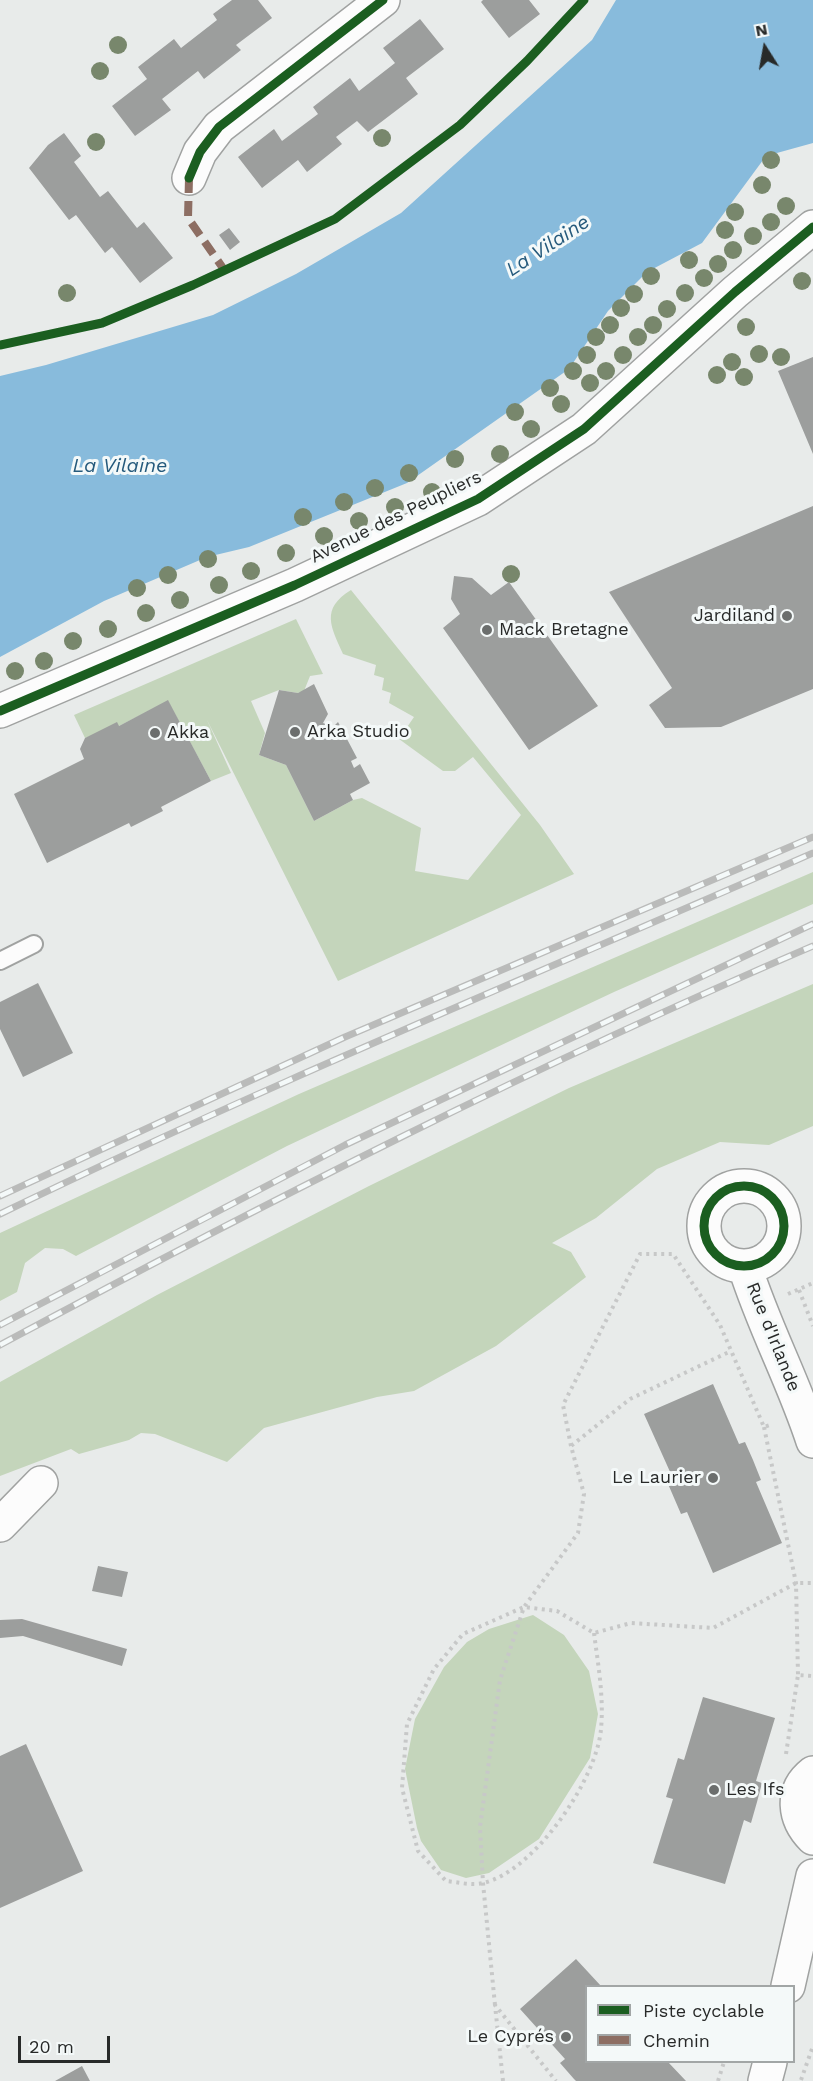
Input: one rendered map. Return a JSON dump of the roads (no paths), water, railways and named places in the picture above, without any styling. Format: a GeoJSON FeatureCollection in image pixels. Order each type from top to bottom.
{"type":"FeatureCollection","features":[{"type":"Feature","properties":{"kind":"street"},"geometry":{"type":"LineString","coordinates":[[189,178],[200,152],[219,127],[383,0]]}},
{"type":"Feature","properties":{"kind":"street","name":"Avenue des Peupliers"},"geometry":{"type":"LineString","coordinates":[[0,711],[296,585],[478,499],[584,429],[735,292],[813,227]]}},
{"type":"Feature","properties":{"kind":"street","name":"Rue d'Irlande"},"geometry":{"type":"LineString","coordinates":[[745,1267],[758,1307],[808,1427]]}},
{"type":"Feature","properties":{"kind":"street"},"geometry":{"type":"LineString","coordinates":[[0,1525],[41,1483]]}},
{"type":"Feature","properties":{"kind":"street"},"geometry":{"type":"LineString","coordinates":[[813,1773],[800,1790],[796,1801],[797,1815],[803,1828],[813,1838]]}},
{"type":"Feature","properties":{"kind":"street"},"geometry":{"type":"LineString","coordinates":[[788,1985],[813,1876]]}},
{"type":"Feature","properties":{"kind":"street"},"geometry":{"type":"LineString","coordinates":[[765,2081],[770,2063]]}},
{"type":"Feature","properties":{"kind":"lane"},"geometry":{"type":"LineString","coordinates":[[0,961],[34,944]]}},
{"type":"Feature","properties":{"kind":"water","name":"La Vilaine"},"geometry":{"type":"Polygon","coordinates":[[[616,0],[813,0],[813,143],[766,156],[702,243],[647,272],[608,311],[569,369],[407,483],[249,547],[207,557],[104,601],[0,657],[0,376],[46,365],[213,315],[296,274],[401,213],[592,40],[616,0]]]}},
{"type":"Feature","properties":{"kind":"railway"},"geometry":{"type":"LineString","coordinates":[[0,1196],[345,1037],[813,837]]}},
{"type":"Feature","properties":{"kind":"railway"},"geometry":{"type":"LineString","coordinates":[[0,1214],[303,1074],[813,853]]}},
{"type":"Feature","properties":{"kind":"railway"},"geometry":{"type":"LineString","coordinates":[[0,1325],[345,1145],[813,924]]}},
{"type":"Feature","properties":{"kind":"railway"},"geometry":{"type":"LineString","coordinates":[[0,1345],[402,1136],[607,1038],[813,946]]}},
{"type":"Feature","properties":{"kind":"place","name":"Jardiland"},"geometry":{"type":"Point","coordinates":[787,616]}},
{"type":"Feature","properties":{"kind":"place","name":"Mack Bretagne"},"geometry":{"type":"Point","coordinates":[487,630]}},
{"type":"Feature","properties":{"kind":"place","name":"Arka Studio"},"geometry":{"type":"Point","coordinates":[295,732]}},
{"type":"Feature","properties":{"kind":"place","name":"Akka"},"geometry":{"type":"Point","coordinates":[155,733]}},
{"type":"Feature","properties":{"kind":"place","name":"Le Laurier"},"geometry":{"type":"Point","coordinates":[713,1478]}},
{"type":"Feature","properties":{"kind":"place","name":"Les Ifs"},"geometry":{"type":"Point","coordinates":[714,1790]}},
{"type":"Feature","properties":{"kind":"place","name":"Le Cyprés"},"geometry":{"type":"Point","coordinates":[566,2037]}}]}
